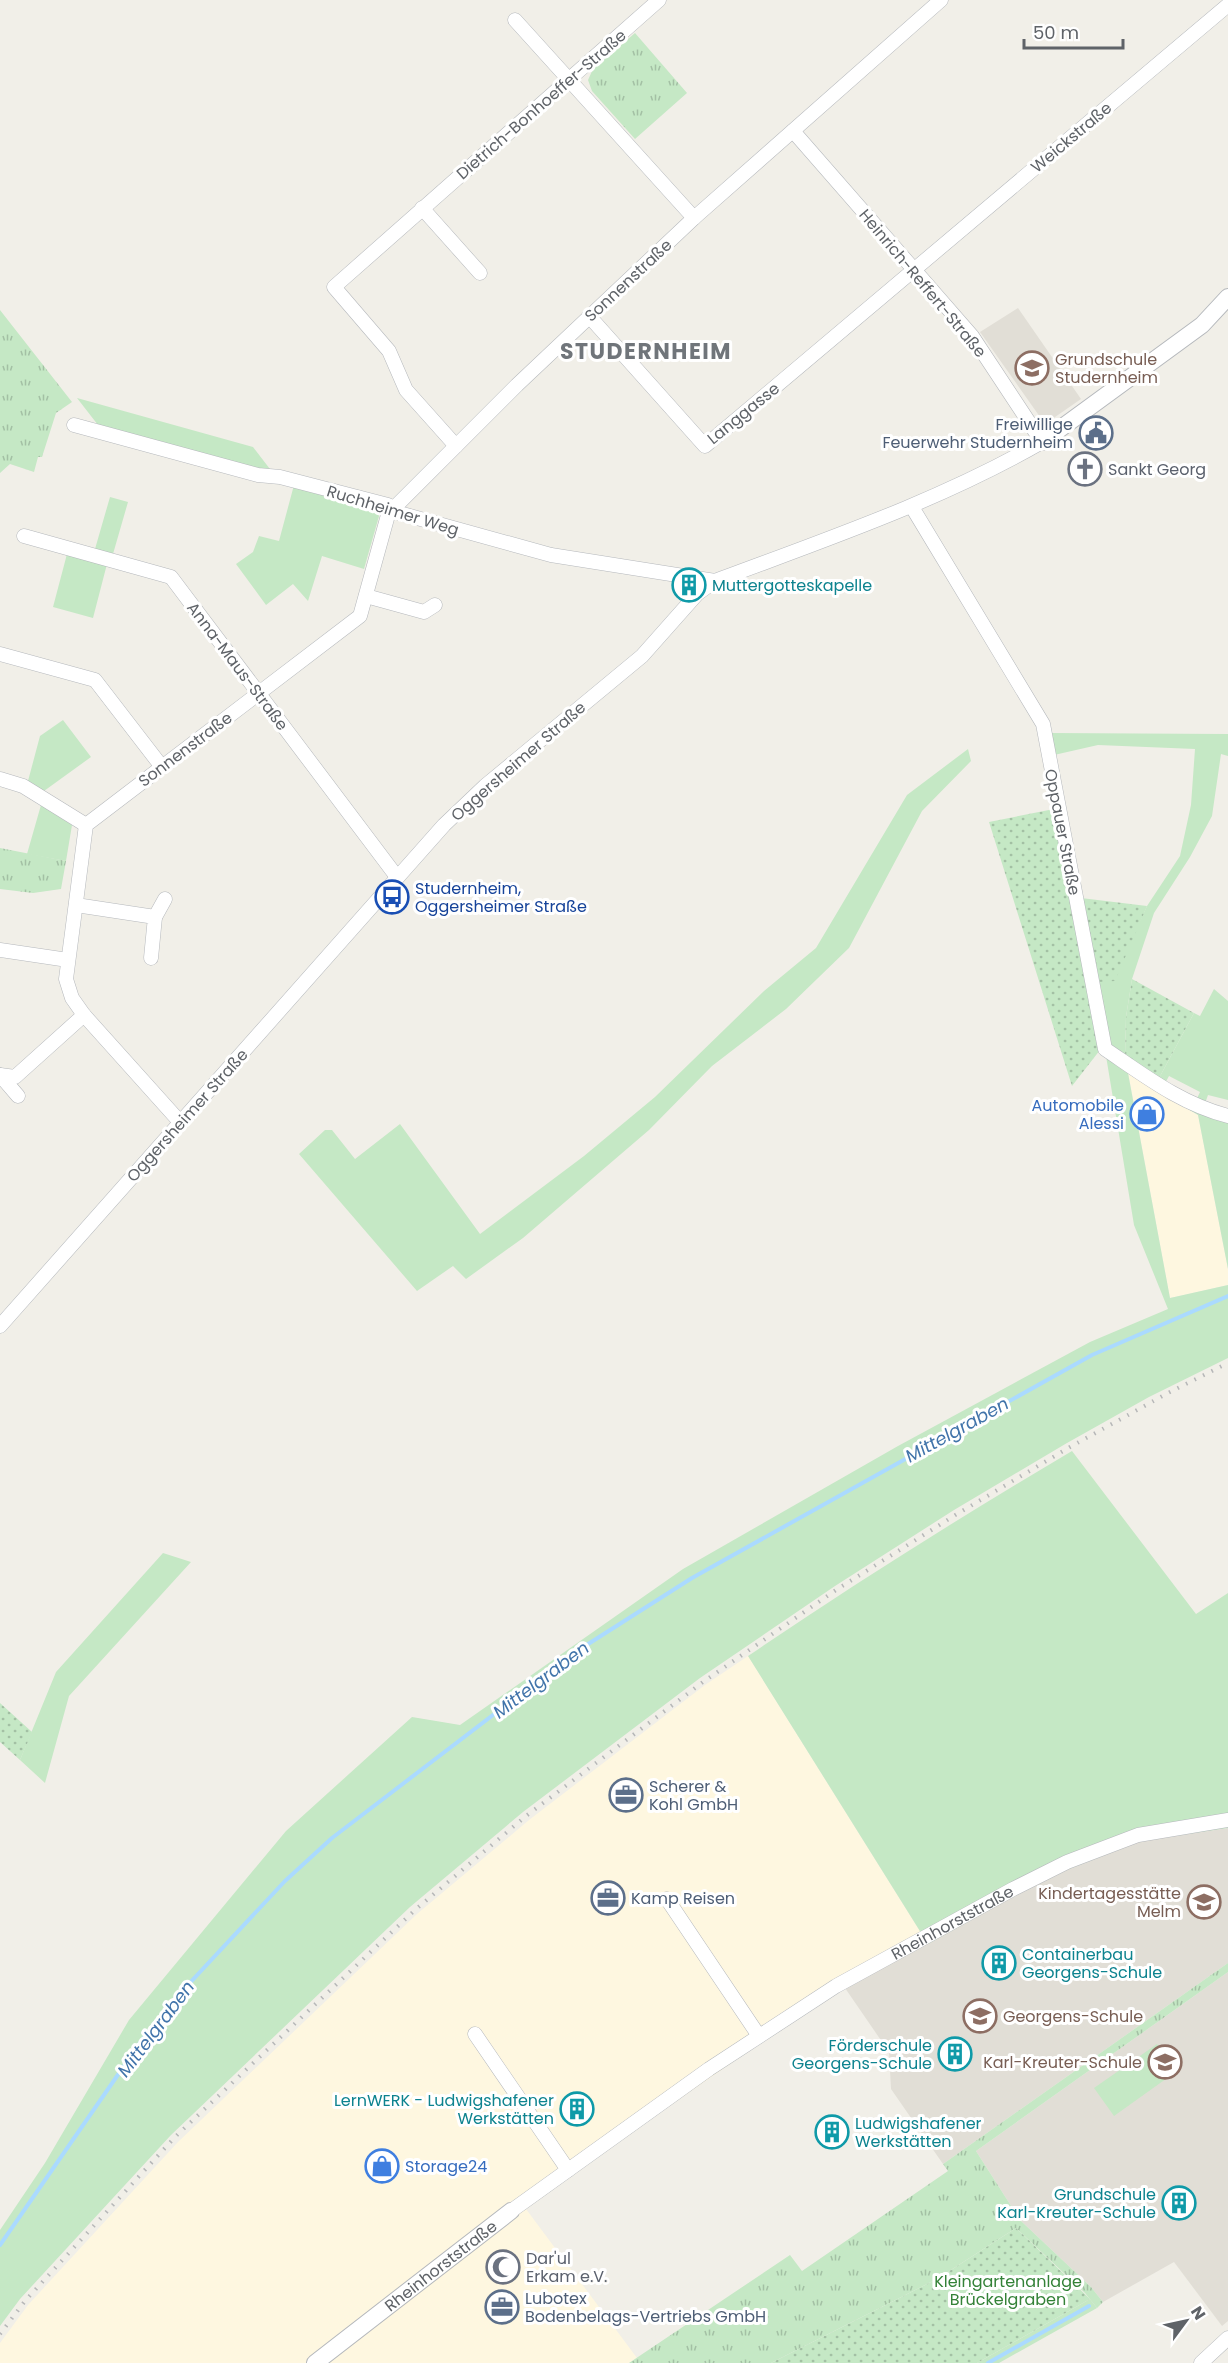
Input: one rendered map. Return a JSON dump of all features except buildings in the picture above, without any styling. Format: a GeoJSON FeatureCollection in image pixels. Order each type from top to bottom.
{"type":"FeatureCollection","features":[{"type":"Feature","properties":{"kind":"street","name":"Dietrich-Bonhoeffer-Straße"},"geometry":{"type":"LineString","coordinates":[[456,446],[406,390],[388,351],[334,287],[659,0]]}},
{"type":"Feature","properties":{"kind":"street","name":"Sonnenstraße"},"geometry":{"type":"LineString","coordinates":[[86,825],[360,616],[388,515],[393,509],[589,316],[694,219],[941,0]]}},
{"type":"Feature","properties":{"kind":"street","name":"Weickstraße"},"geometry":{"type":"LineString","coordinates":[[914,270],[1228,5]]}},
{"type":"Feature","properties":{"kind":"street"},"geometry":{"type":"LineString","coordinates":[[515,20],[694,219]]}},
{"type":"Feature","properties":{"kind":"street","name":"Heinrich-Reffert-Straße"},"geometry":{"type":"LineString","coordinates":[[793,131],[972,336],[1042,442]]}},
{"type":"Feature","properties":{"kind":"street"},"geometry":{"type":"LineString","coordinates":[[422,208],[480,273]]}},
{"type":"Feature","properties":{"kind":"street","name":"Langgasse"},"geometry":{"type":"LineString","coordinates":[[589,316],[705,446],[914,270]]}},
{"type":"Feature","properties":{"kind":"street"},"geometry":{"type":"LineString","coordinates":[[1042,442],[1202,325],[1228,297]]}},
{"type":"Feature","properties":{"kind":"street","name":"Ruchheimer Weg"},"geometry":{"type":"LineString","coordinates":[[74,425],[258,475],[280,477],[388,505],[399,513],[551,555],[716,581]]}},
{"type":"Feature","properties":{"kind":"street","name":"Oggersheimer Straße"},"geometry":{"type":"LineString","coordinates":[[1,1324],[444,825],[485,786],[642,656],[697,594],[716,581],[912,507],[992,471],[1042,442]]}},
{"type":"Feature","properties":{"kind":"street","name":"Oppauer Straße"},"geometry":{"type":"LineString","coordinates":[[912,507],[1043,724],[1105,1049],[1159,1087],[1194,1106],[1228,1116]]}},
{"type":"Feature","properties":{"kind":"street","name":"Anna-Maus-Straße"},"geometry":{"type":"LineString","coordinates":[[24,536],[171,577],[398,877]]}},
{"type":"Feature","properties":{"kind":"street"},"geometry":{"type":"LineString","coordinates":[[366,596],[424,612],[435,604]]}},
{"type":"Feature","properties":{"kind":"street"},"geometry":{"type":"LineString","coordinates":[[0,654],[95,680],[162,767]]}},
{"type":"Feature","properties":{"kind":"street"},"geometry":{"type":"LineString","coordinates":[[0,779],[23,786],[86,825],[66,979],[72,998],[84,1015],[180,1122]]}},
{"type":"Feature","properties":{"kind":"street"},"geometry":{"type":"LineString","coordinates":[[151,958],[155,917],[165,899]]}},
{"type":"Feature","properties":{"kind":"street"},"geometry":{"type":"LineString","coordinates":[[76,905],[155,917]]}},
{"type":"Feature","properties":{"kind":"street"},"geometry":{"type":"LineString","coordinates":[[0,950],[68,960]]}},
{"type":"Feature","properties":{"kind":"street"},"geometry":{"type":"LineString","coordinates":[[0,1075],[15,1077],[84,1015]]}},
{"type":"Feature","properties":{"kind":"street"},"geometry":{"type":"LineString","coordinates":[[0,1075],[18,1096]]}},
{"type":"Feature","properties":{"kind":"street","name":"Rheinhorststraße"},"geometry":{"type":"LineString","coordinates":[[315,2363],[511,2211],[568,2170],[759,2036],[856,1975],[1066,1862],[1138,1834],[1228,1820]]}},
{"type":"Feature","properties":{"kind":"street"},"geometry":{"type":"LineString","coordinates":[[667,1899],[759,2036]]}},
{"type":"Feature","properties":{"kind":"street"},"geometry":{"type":"LineString","coordinates":[[475,2034],[568,2170]]}},
{"type":"Feature","properties":{"kind":"street"},"geometry":{"type":"LineString","coordinates":[[1201,2363],[1228,2338]]}},
{"type":"Feature","properties":{"kind":"shaded area","name":"Grundschule Studernheim"},"geometry":{"type":"Polygon","coordinates":[[[1018,308],[1081,399],[1045,424],[980,332],[1018,308]]]}},
{"type":"Feature","properties":{"kind":"shaded area"},"geometry":{"type":"Polygon","coordinates":[[[1128,1072],[1160,1094],[1198,1115],[1228,1269],[1228,1285],[1170,1298],[1128,1072]]]}},
{"type":"Feature","properties":{"kind":"shaded area"},"geometry":{"type":"Polygon","coordinates":[[[748,1656],[928,1944],[845,1988],[762,2042],[526,2209],[637,2358],[629,2363],[0,2363],[0,2343],[28,2305],[178,2142],[417,1914],[529,1820],[705,1685],[748,1656]]]}},
{"type":"Feature","properties":{"kind":"shaded area"},"geometry":{"type":"Polygon","coordinates":[[[1228,1828],[1228,1963],[943,2164],[891,2089],[889,2052],[845,1988],[1016,1895],[1069,1869],[1141,1841],[1228,1828]]]}},
{"type":"Feature","properties":{"kind":"shaded area","name":"Karl-Kreuter-Schule"},"geometry":{"type":"Polygon","coordinates":[[[1228,1972],[1228,2321],[1222,2326],[1174,2262],[1103,2302],[1091,2287],[1020,2220],[976,2151],[1228,1972]]]}},
{"type":"Feature","properties":{"kind":"green space"},"geometry":{"type":"Polygon","coordinates":[[[635,33],[687,93],[635,139],[592,91],[588,80],[593,69],[635,33]]]}},
{"type":"Feature","properties":{"kind":"green space"},"geometry":{"type":"Polygon","coordinates":[[[0,310],[72,402],[56,413],[42,457],[38,457],[34,472],[10,464],[0,473],[0,310]]]}},
{"type":"Feature","properties":{"kind":"green space"},"geometry":{"type":"Polygon","coordinates":[[[77,398],[253,447],[273,473],[98,425],[77,398]]]}},
{"type":"Feature","properties":{"kind":"green space"},"geometry":{"type":"Polygon","coordinates":[[[294,485],[381,509],[364,569],[322,556],[308,601],[293,584],[266,605],[236,564],[253,552],[259,536],[279,541],[294,485]]]}},
{"type":"Feature","properties":{"kind":"green space"},"geometry":{"type":"Polygon","coordinates":[[[110,497],[128,502],[113,554],[95,549],[110,497]]]}},
{"type":"Feature","properties":{"kind":"green space"},"geometry":{"type":"Polygon","coordinates":[[[67,554],[107,564],[93,618],[53,607],[67,554]]]}},
{"type":"Feature","properties":{"kind":"green space"},"geometry":{"type":"Polygon","coordinates":[[[63,720],[91,757],[44,791],[28,781],[40,736],[63,720]]]}},
{"type":"Feature","properties":{"kind":"green space"},"geometry":{"type":"Polygon","coordinates":[[[1050,733],[1228,734],[1228,756],[1221,754],[1212,816],[1190,857],[1154,913],[1132,979],[1126,1017],[1125,1057],[1158,1080],[1194,1013],[1200,1016],[1214,989],[1228,1001],[1228,1100],[1208,1095],[1203,1109],[1228,1116],[1228,1269],[1198,1115],[1128,1073],[1170,1298],[1228,1285],[1228,1358],[1149,1397],[1067,1443],[954,1510],[835,1586],[700,1678],[523,1812],[410,1907],[171,2135],[20,2299],[0,2326],[0,2230],[45,2163],[129,2020],[286,1831],[412,1717],[460,1725],[683,1569],[898,1446],[1090,1342],[1168,1309],[1134,1225],[1106,1056],[1097,982],[1134,934],[1147,906],[1180,856],[1191,805],[1195,749],[1098,745],[1054,755],[1050,733]],[[1169,1076],[1162,1089],[1194,1105],[1200,1092],[1169,1076]]]}},
{"type":"Feature","properties":{"kind":"green space"},"geometry":{"type":"Polygon","coordinates":[[[968,749],[971,761],[922,811],[849,948],[786,1009],[712,1066],[649,1130],[523,1238],[466,1279],[453,1266],[417,1291],[299,1154],[325,1130],[332,1130],[355,1159],[400,1124],[480,1234],[584,1156],[655,1097],[764,991],[816,948],[907,795],[968,749]]]}},
{"type":"Feature","properties":{"kind":"green space"},"geometry":{"type":"Polygon","coordinates":[[[41,805],[72,825],[66,861],[27,854],[41,805]]]}},
{"type":"Feature","properties":{"kind":"green space"},"geometry":{"type":"Polygon","coordinates":[[[1054,809],[1100,1050],[1072,1086],[989,822],[1054,809]]]}},
{"type":"Feature","properties":{"kind":"green space"},"geometry":{"type":"Polygon","coordinates":[[[0,848],[66,861],[61,889],[33,893],[0,889],[0,848]]]}},
{"type":"Feature","properties":{"kind":"green space"},"geometry":{"type":"Polygon","coordinates":[[[1081,898],[1147,906],[1115,981],[1097,982],[1081,898]]]}},
{"type":"Feature","properties":{"kind":"green space"},"geometry":{"type":"Polygon","coordinates":[[[1132,979],[1194,1013],[1158,1080],[1125,1057],[1126,1017],[1132,979]]]}},
{"type":"Feature","properties":{"kind":"green space"},"geometry":{"type":"Polygon","coordinates":[[[1072,1451],[1196,1614],[1228,1593],[1228,1828],[1141,1841],[1069,1869],[1016,1895],[928,1944],[748,1656],[908,1551],[1072,1451]]]}},
{"type":"Feature","properties":{"kind":"green space"},"geometry":{"type":"Polygon","coordinates":[[[163,1553],[191,1562],[69,1696],[45,1783],[20,1760],[56,1672],[163,1553]]]}},
{"type":"Feature","properties":{"kind":"green space"},"geometry":{"type":"Polygon","coordinates":[[[0,1703],[32,1732],[20,1760],[0,1742],[0,1703]]]}},
{"type":"Feature","properties":{"kind":"green space"},"geometry":{"type":"Polygon","coordinates":[[[1228,1963],[1228,1972],[976,2151],[1020,2220],[1091,2287],[1103,2302],[1097,2308],[1085,2293],[1016,2228],[937,2279],[771,2363],[629,2363],[790,2255],[802,2271],[948,2171],[943,2164],[1228,1963]]]}},
{"type":"Feature","properties":{"kind":"green space"},"geometry":{"type":"Polygon","coordinates":[[[1157,2044],[1177,2071],[1114,2116],[1094,2088],[1157,2044]]]}},
{"type":"Feature","properties":{"kind":"green space","name":"Kleingartenanlage Brückelgraben"},"geometry":{"type":"Polygon","coordinates":[[[1016,2228],[1090,2299],[977,2363],[771,2363],[937,2279],[1016,2228]]]}},
{"type":"Feature","properties":{"kind":"green space"},"geometry":{"type":"Polygon","coordinates":[[[1090,2299],[1097,2308],[999,2363],[977,2363],[1090,2299]]]}},
{"type":"Feature","properties":{"kind":"waterway","name":"Mittelgraben"},"geometry":{"type":"LineString","coordinates":[[0,2245],[142,2040],[172,2002],[285,1881],[332,1838],[574,1653],[692,1578],[1092,1355],[1228,1296]]}},
{"type":"Feature","properties":{"kind":"waterway"},"geometry":{"type":"LineString","coordinates":[[988,2363],[1089,2306]]}},
{"type":"Feature","properties":{"kind":"railway"},"geometry":{"type":"LineString","coordinates":[[0,2334],[25,2301],[175,2137],[415,1910],[526,1816],[703,1682],[836,1590],[1070,1447],[1228,1363]]}},
{"type":"Feature","properties":{"kind":"place","name":"Grundschule Studernheim"},"geometry":{"type":"Point","coordinates":[1032,368]}},
{"type":"Feature","properties":{"kind":"place","name":"Freiwillige Feuerwehr Studernheim"},"geometry":{"type":"Point","coordinates":[1096,433]}},
{"type":"Feature","properties":{"kind":"place","name":"Sankt Georg"},"geometry":{"type":"Point","coordinates":[1085,469]}},
{"type":"Feature","properties":{"kind":"place","name":"Muttergotteskapelle"},"geometry":{"type":"Point","coordinates":[689,585]}},
{"type":"Feature","properties":{"kind":"place","name":"Studernheim, Oggersheimer Straße"},"geometry":{"type":"Point","coordinates":[392,897]}},
{"type":"Feature","properties":{"kind":"place","name":"Automobile Alessi"},"geometry":{"type":"Point","coordinates":[1147,1114]}},
{"type":"Feature","properties":{"kind":"place","name":"Scherer & Kohl GmbH"},"geometry":{"type":"Point","coordinates":[626,1795]}},
{"type":"Feature","properties":{"kind":"place","name":"Kamp Reisen"},"geometry":{"type":"Point","coordinates":[608,1898]}},
{"type":"Feature","properties":{"kind":"place","name":"Kindertagesstätte Melm"},"geometry":{"type":"Point","coordinates":[1204,1902]}},
{"type":"Feature","properties":{"kind":"place","name":"Containerbau Georgens-Schule"},"geometry":{"type":"Point","coordinates":[999,1963]}},
{"type":"Feature","properties":{"kind":"place","name":"Georgens-Schule"},"geometry":{"type":"Point","coordinates":[980,2016]}},
{"type":"Feature","properties":{"kind":"place","name":"Förderschule Georgens-Schule"},"geometry":{"type":"Point","coordinates":[955,2054]}},
{"type":"Feature","properties":{"kind":"place","name":"Karl-Kreuter-Schule"},"geometry":{"type":"Point","coordinates":[1165,2062]}},
{"type":"Feature","properties":{"kind":"place","name":"LernWERK - Ludwigshafener Werkstätten"},"geometry":{"type":"Point","coordinates":[577,2109]}},
{"type":"Feature","properties":{"kind":"place","name":"Ludwigshafener Werkstätten"},"geometry":{"type":"Point","coordinates":[832,2132]}},
{"type":"Feature","properties":{"kind":"place","name":"Storage24"},"geometry":{"type":"Point","coordinates":[382,2166]}},
{"type":"Feature","properties":{"kind":"place","name":"Grundschule Karl-Kreuter-Schule"},"geometry":{"type":"Point","coordinates":[1179,2203]}},
{"type":"Feature","properties":{"kind":"place","name":"Dar'ul Erkam e.V."},"geometry":{"type":"Point","coordinates":[503,2267]}},
{"type":"Feature","properties":{"kind":"place","name":"Lubotex Bodenbelags-Vertriebs GmbH"},"geometry":{"type":"Point","coordinates":[502,2307]}},
{"type":"Feature","properties":{"kind":"district","name":"STUDERNHEIM"},"geometry":{"type":"Point","coordinates":[646,351]}}]}
